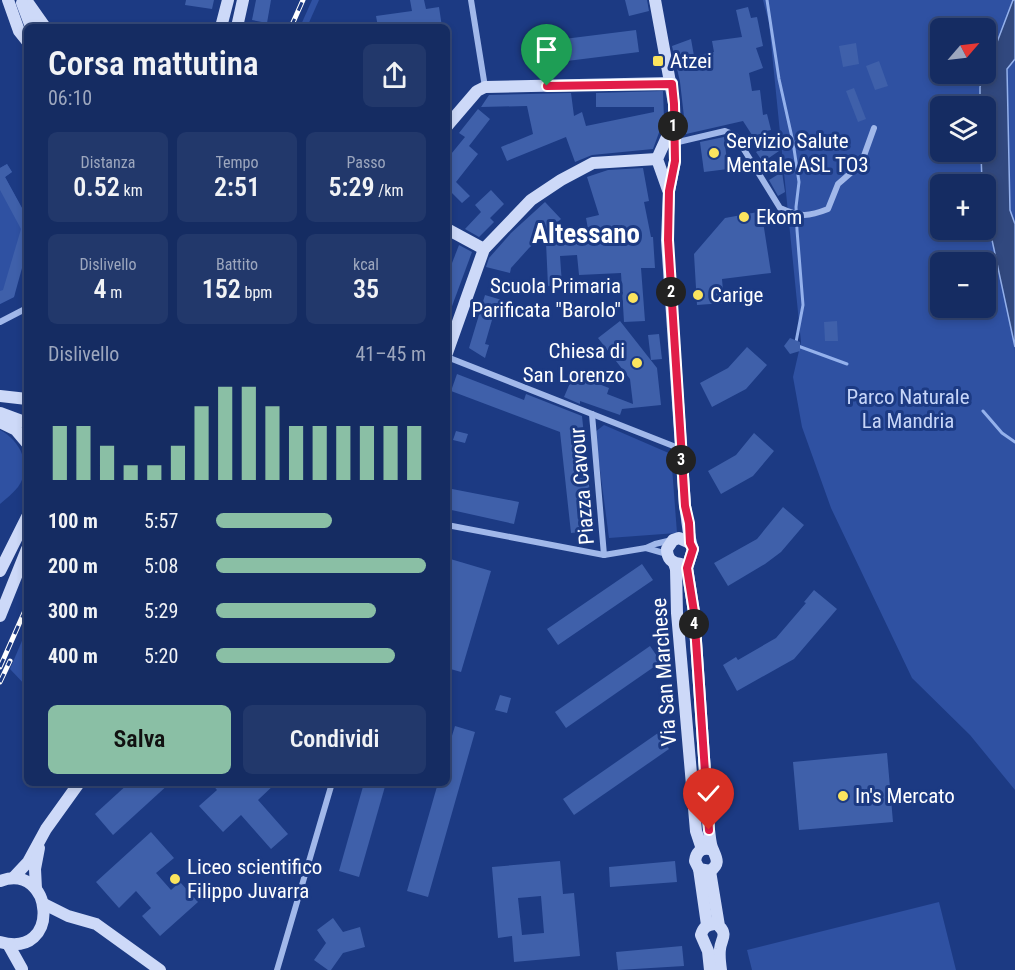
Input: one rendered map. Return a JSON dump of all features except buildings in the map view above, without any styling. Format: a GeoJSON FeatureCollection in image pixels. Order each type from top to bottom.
{"type":"FeatureCollection","features":[{"type":"Feature","properties":{"kind":"street"},"geometry":{"type":"LineString","coordinates":[[8,0],[24,37]]}},
{"type":"Feature","properties":{"kind":"street"},"geometry":{"type":"LineString","coordinates":[[21,0],[31,24]]}},
{"type":"Feature","properties":{"kind":"street"},"geometry":{"type":"LineString","coordinates":[[26,0],[43,24]]}},
{"type":"Feature","properties":{"kind":"street"},"geometry":{"type":"LineString","coordinates":[[222,24],[228,0]]}},
{"type":"Feature","properties":{"kind":"street"},"geometry":{"type":"LineString","coordinates":[[238,24],[243,0]]}},
{"type":"Feature","properties":{"kind":"street"},"geometry":{"type":"LineString","coordinates":[[471,0],[484,87]]}},
{"type":"Feature","properties":{"kind":"street"},"geometry":{"type":"LineString","coordinates":[[655,0],[674,104],[674,143],[665,160]]}},
{"type":"Feature","properties":{"kind":"street"},"geometry":{"type":"LineString","coordinates":[[450,122],[477,91],[484,87],[672,84]]}},
{"type":"Feature","properties":{"kind":"street"},"geometry":{"type":"LineString","coordinates":[[673,122],[665,160],[669,191],[668,250],[685,506],[681,541]]}},
{"type":"Feature","properties":{"kind":"street"},"geometry":{"type":"LineString","coordinates":[[674,143],[725,131],[735,135],[780,208],[808,216],[828,209],[838,184],[861,164],[874,128]]}},
{"type":"Feature","properties":{"kind":"street"},"geometry":{"type":"LineString","coordinates":[[450,346],[484,249],[531,200],[561,180],[593,163],[665,160]]}},
{"type":"Feature","properties":{"kind":"street"},"geometry":{"type":"LineString","coordinates":[[450,231],[484,249]]}},
{"type":"Feature","properties":{"kind":"street"},"geometry":{"type":"LineString","coordinates":[[0,322],[24,310]]}},
{"type":"Feature","properties":{"kind":"street"},"geometry":{"type":"LineString","coordinates":[[450,356],[681,449]]}},
{"type":"Feature","properties":{"kind":"street"},"geometry":{"type":"LineString","coordinates":[[5,396],[24,393]]}},
{"type":"Feature","properties":{"kind":"street"},"geometry":{"type":"LineString","coordinates":[[5,396],[24,399]]}},
{"type":"Feature","properties":{"kind":"street"},"geometry":{"type":"LineString","coordinates":[[0,413],[24,422]]}},
{"type":"Feature","properties":{"kind":"street","name":"Piazza Cavour"},"geometry":{"type":"LineString","coordinates":[[592,414],[604,555]]}},
{"type":"Feature","properties":{"kind":"street"},"geometry":{"type":"LineString","coordinates":[[0,422],[16,430],[24,439]]}},
{"type":"Feature","properties":{"kind":"street"},"geometry":{"type":"LineString","coordinates":[[0,571],[24,523]]}},
{"type":"Feature","properties":{"kind":"street"},"geometry":{"type":"LineString","coordinates":[[450,526],[604,555],[646,548],[655,543],[681,541],[693,549],[688,562],[681,564],[646,548]]}},
{"type":"Feature","properties":{"kind":"street"},"geometry":{"type":"LineString","coordinates":[[671,559],[669,544],[681,541]]}},
{"type":"Feature","properties":{"kind":"street"},"geometry":{"type":"LineString","coordinates":[[0,616],[24,556]]}},
{"type":"Feature","properties":{"kind":"street","name":"Via San Marchese"},"geometry":{"type":"LineString","coordinates":[[671,559],[696,831],[707,850]]}},
{"type":"Feature","properties":{"kind":"street","name":"Via San Marchese"},"geometry":{"type":"LineString","coordinates":[[688,562],[694,612],[709,830],[707,850]]}},
{"type":"Feature","properties":{"kind":"street"},"geometry":{"type":"LineString","coordinates":[[13,878],[28,862],[46,829],[77,786]]}},
{"type":"Feature","properties":{"kind":"street"},"geometry":{"type":"LineString","coordinates":[[277,970],[331,786]]}},
{"type":"Feature","properties":{"kind":"street"},"geometry":{"type":"LineString","coordinates":[[36,890],[35,869],[39,844]]}},
{"type":"Feature","properties":{"kind":"street"},"geometry":{"type":"LineString","coordinates":[[705,870],[717,865],[716,855],[707,850],[698,852],[695,861],[705,870],[713,925]]}},
{"type":"Feature","properties":{"kind":"street"},"geometry":{"type":"LineString","coordinates":[[0,881],[13,878],[24,880],[36,890],[44,904],[43,922],[35,935],[23,942],[4,943]]}},
{"type":"Feature","properties":{"kind":"street"},"geometry":{"type":"LineString","coordinates":[[44,904],[68,916],[83,918],[96,924],[160,970]]}},
{"type":"Feature","properties":{"kind":"street"},"geometry":{"type":"LineString","coordinates":[[43,922],[68,916]]}},
{"type":"Feature","properties":{"kind":"street"},"geometry":{"type":"LineString","coordinates":[[710,970],[706,945],[701,935],[703,929],[713,925],[723,930],[724,936],[720,944],[721,970]]}},
{"type":"Feature","properties":{"kind":"street"},"geometry":{"type":"LineString","coordinates":[[22,970],[23,942]]}},
{"type":"Feature","properties":{"kind":"street"},"geometry":{"type":"LineString","coordinates":[[4,943],[22,970]]}},
{"type":"Feature","properties":{"kind":"street"},"geometry":{"type":"LineString","coordinates":[[706,945],[716,947],[720,944]]}},
{"type":"Feature","properties":{"kind":"green space"},"geometry":{"type":"Polygon","coordinates":[[[312,0],[319,0],[308,24],[301,24],[312,0]]]}},
{"type":"Feature","properties":{"kind":"green space","name":"Parco Naturale La Mandria"},"geometry":{"type":"Polygon","coordinates":[[[763,0],[1015,0],[1015,790],[970,735],[912,678],[831,508],[802,427],[793,377],[801,342],[769,23],[763,0]]]}},
{"type":"Feature","properties":{"kind":"green space"},"geometry":{"type":"Polygon","coordinates":[[[7,164],[12,172],[5,177],[24,212],[24,236],[14,297],[0,304],[0,168],[7,164]]]}},
{"type":"Feature","properties":{"kind":"green space"},"geometry":{"type":"Polygon","coordinates":[[[604,425],[671,454],[677,533],[609,538],[595,432],[604,425]]]}},
{"type":"Feature","properties":{"kind":"green space"},"geometry":{"type":"Polygon","coordinates":[[[0,430],[7,434],[18,447],[24,462],[24,471],[18,487],[0,504],[0,430]]]}},
{"type":"Feature","properties":{"kind":"green space"},"geometry":{"type":"Polygon","coordinates":[[[24,636],[24,684],[10,669],[24,636]]]}},
{"type":"Feature","properties":{"kind":"green space"},"geometry":{"type":"Polygon","coordinates":[[[939,902],[956,970],[752,970],[747,950],[939,902]]]}},
{"type":"Feature","properties":{"kind":"shaded area"},"geometry":{"type":"Polygon","coordinates":[[[1013,0],[1015,0],[1015,59],[1007,69],[1010,210],[1015,224],[1015,347],[992,240],[996,240],[996,174],[982,174],[981,162],[996,162],[996,96],[980,96],[980,87],[981,84],[996,84],[996,45],[1013,0]]]}},
{"type":"Feature","properties":{"kind":"waterway"},"geometry":{"type":"LineString","coordinates":[[767,0],[779,79],[799,182],[796,207],[803,305],[796,342]]}},
{"type":"Feature","properties":{"kind":"waterway"},"geometry":{"type":"LineString","coordinates":[[798,346],[847,364]]}},
{"type":"Feature","properties":{"kind":"waterway"},"geometry":{"type":"LineString","coordinates":[[983,411],[1002,433],[1015,442]]}},
{"type":"Feature","properties":{"kind":"railway"},"geometry":{"type":"LineString","coordinates":[[292,24],[303,0]]}},
{"type":"Feature","properties":{"kind":"railway"},"geometry":{"type":"LineString","coordinates":[[0,667],[24,613]]}},
{"type":"Feature","properties":{"kind":"railway"},"geometry":{"type":"LineString","coordinates":[[0,682],[10,661]]}},
{"type":"Feature","properties":{"kind":"place","name":"Atzei"},"geometry":{"type":"Point","coordinates":[658,61]}},
{"type":"Feature","properties":{"kind":"place","name":"Servizio Salute Mentale ASL TO3"},"geometry":{"type":"Point","coordinates":[714,153]}},
{"type":"Feature","properties":{"kind":"place","name":"Ekom"},"geometry":{"type":"Point","coordinates":[744,217]}},
{"type":"Feature","properties":{"kind":"place","name":"Carige"},"geometry":{"type":"Point","coordinates":[698,295]}},
{"type":"Feature","properties":{"kind":"place","name":"Scuola Primaria Parificata \"Barolo\""},"geometry":{"type":"Point","coordinates":[633,298]}},
{"type":"Feature","properties":{"kind":"place","name":"Chiesa di San Lorenzo"},"geometry":{"type":"Point","coordinates":[637,363]}},
{"type":"Feature","properties":{"kind":"place","name":"In's Mercato"},"geometry":{"type":"Point","coordinates":[843,796]}},
{"type":"Feature","properties":{"kind":"place","name":"Liceo scientifico Filippo Juvarra"},"geometry":{"type":"Point","coordinates":[175,879]}},
{"type":"Feature","properties":{"kind":"district","name":"Altessano"},"geometry":{"type":"Point","coordinates":[586,234]}},
{"type":"Feature","properties":{"kind":"route"},"geometry":{"type":"LineString","coordinates":[[547,86],[672,84],[675,161],[669,191],[668,240],[685,506],[690,543],[693,549],[687,568],[694,612],[700,729],[709,830]]}}]}
